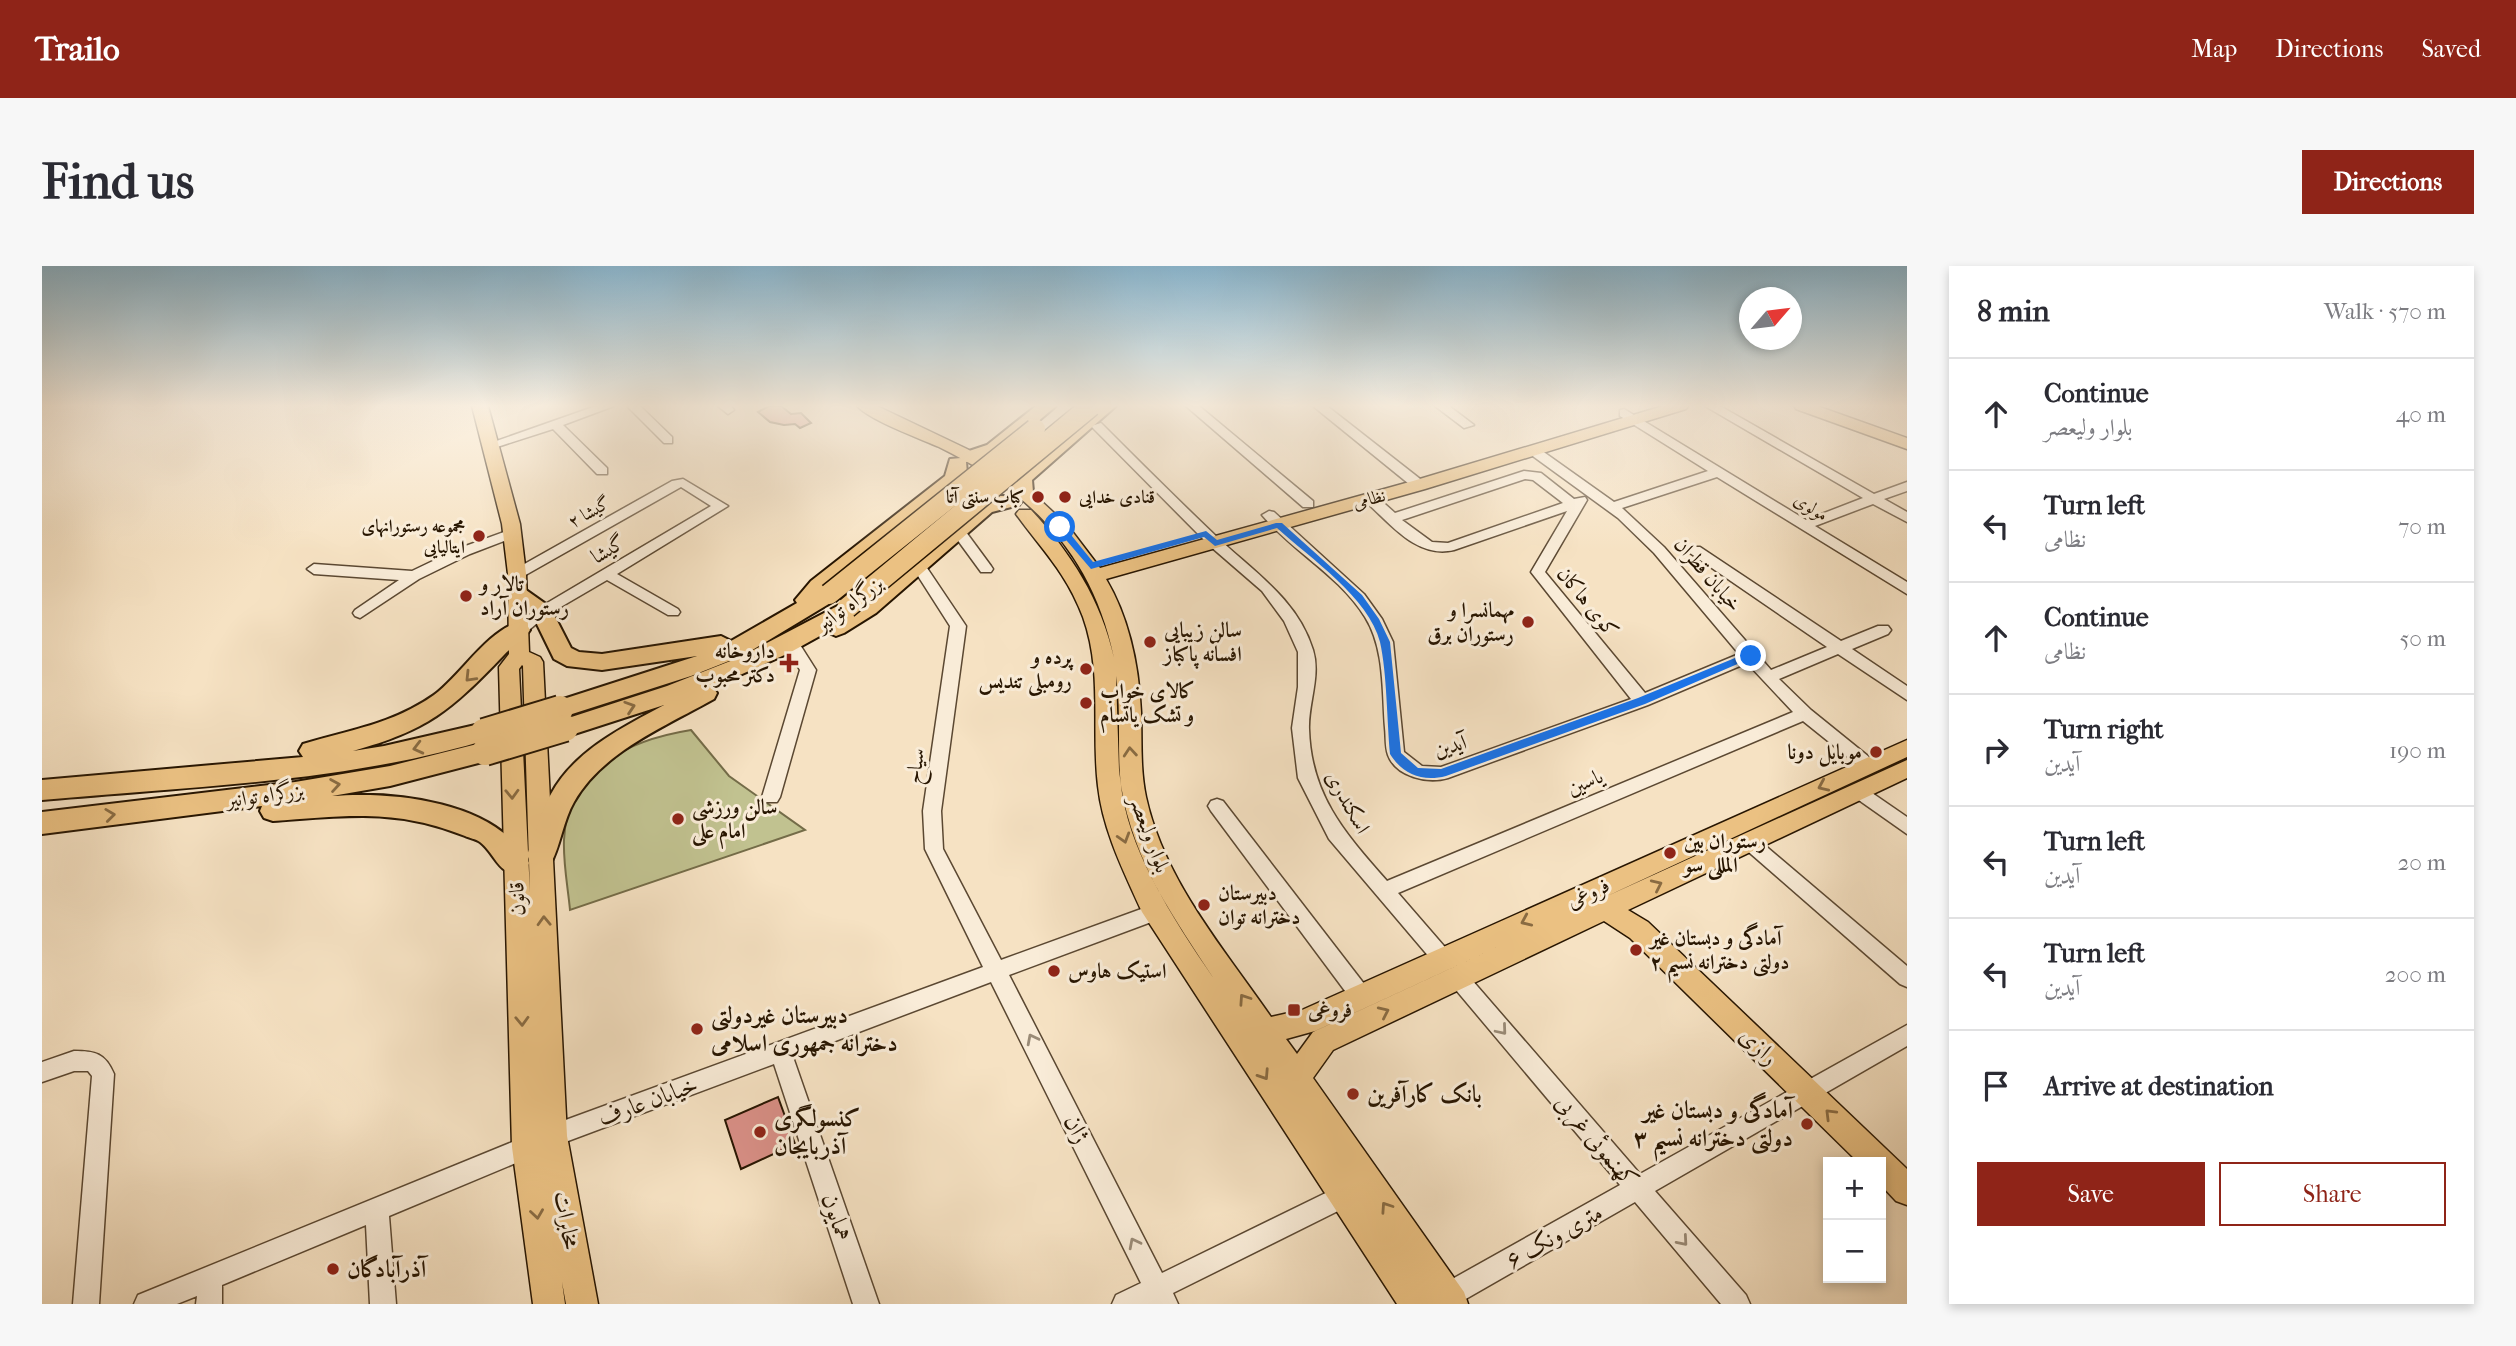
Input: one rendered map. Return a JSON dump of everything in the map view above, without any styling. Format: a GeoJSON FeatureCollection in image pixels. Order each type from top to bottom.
{"type":"FeatureCollection","features":[{"type":"Feature","properties":{"kind":"highway"},"geometry":{"type":"LineString","coordinates":[[790,632],[819,586],[941,489],[957,473],[963,460],[979,454]]}},
{"type":"Feature","properties":{"kind":"highway"},"geometry":{"type":"LineString","coordinates":[[997,454],[1007,463],[1034,466]]}},
{"type":"Feature","properties":{"kind":"highway","name":"بزرگراه توانیر"},"geometry":{"type":"LineString","coordinates":[[838,601],[1008,454]]}},
{"type":"Feature","properties":{"kind":"highway","name":"بزرگراه توانیر"},"geometry":{"type":"LineString","coordinates":[[42,822],[170,808],[390,776],[563,718],[707,682],[838,601],[1041,454]]}},
{"type":"Feature","properties":{"kind":"highway"},"geometry":{"type":"LineString","coordinates":[[790,632],[833,630],[868,608],[985,508],[1018,497],[1022,478],[1048,454]]}},
{"type":"Feature","properties":{"kind":"highway"},"geometry":{"type":"LineString","coordinates":[[941,489],[970,493],[980,500],[985,508]]}},
{"type":"Feature","properties":{"kind":"highway"},"geometry":{"type":"LineString","coordinates":[[517,584],[542,612],[562,653],[575,660],[602,662],[759,648]]}},
{"type":"Feature","properties":{"kind":"highway"},"geometry":{"type":"LineString","coordinates":[[194,776],[376,737],[422,717],[455,691],[504,641],[519,630]]}},
{"type":"Feature","properties":{"kind":"highway"},"geometry":{"type":"LineString","coordinates":[[541,855],[562,797],[581,772],[759,648]]}},
{"type":"Feature","properties":{"kind":"highway","name":"بزرگراه توانیر"},"geometry":{"type":"LineString","coordinates":[[42,790],[321,765],[485,742]]}},
{"type":"Feature","properties":{"kind":"highway"},"geometry":{"type":"LineString","coordinates":[[170,808],[249,812],[348,805],[400,806],[443,816],[489,834],[515,863]]}},
{"type":"Feature","properties":{"kind":"main road","name":"قانون"},"geometry":{"type":"LineString","coordinates":[[493,454],[512,533],[517,584],[519,656],[509,667],[515,863],[540,1142]]}},
{"type":"Feature","properties":{"kind":"main road","name":"بلوار ولیعصر"},"geometry":{"type":"LineString","coordinates":[[952,454],[995,471],[1018,497],[1070,571],[1128,688],[1134,796],[1151,849],[1178,904],[1297,1077],[1396,1248],[1416,1304]]}},
{"type":"Feature","properties":{"kind":"main road","name":"نظامی"},"geometry":{"type":"LineString","coordinates":[[1094,570],[1506,454]]}},
{"type":"Feature","properties":{"kind":"main road","name":"نظامی"},"geometry":{"type":"LineString","coordinates":[[1319,505],[1371,499],[1413,480]]}},
{"type":"Feature","properties":{"kind":"main road","name":"بلوار ولیعصر"},"geometry":{"type":"LineString","coordinates":[[1018,497],[1060,527],[1094,570],[1119,628],[1107,688],[1111,797],[1128,853],[1155,912],[1344,1196],[1450,1300]]}},
{"type":"Feature","properties":{"kind":"main road","name":"قانون"},"geometry":{"type":"LineString","coordinates":[[519,656],[533,662],[541,855],[540,1142]]}},
{"type":"Feature","properties":{"kind":"main road","name":"فروغى"},"geometry":{"type":"LineString","coordinates":[[1297,1077],[1323,1041],[1450,968],[1605,897],[1907,748]]}},
{"type":"Feature","properties":{"kind":"main road","name":"فروغى"},"geometry":{"type":"LineString","coordinates":[[1605,897],[1749,842],[1907,768]]}},
{"type":"Feature","properties":{"kind":"main road","name":"رازی"},"geometry":{"type":"LineString","coordinates":[[1605,897],[1874,1157]]}},
{"type":"Feature","properties":{"kind":"main road","name":"فروغى"},"geometry":{"type":"LineString","coordinates":[[1266,1031],[1305,1021],[1360,996],[1450,968]]}},
{"type":"Feature","properties":{"kind":"main road","name":"مخابرات"},"geometry":{"type":"LineString","coordinates":[[540,1142],[549,1304]]}},
{"type":"Feature","properties":{"kind":"main road","name":"مخابرات"},"geometry":{"type":"LineString","coordinates":[[540,1142],[582,1304]]}},
{"type":"Feature","properties":{"kind":"main road","name":"رازی"},"geometry":{"type":"LineString","coordinates":[[1886,1169],[1907,1190]]}},
{"type":"Feature","properties":{"kind":"street"},"geometry":{"type":"LineString","coordinates":[[585,454],[602,471]]}},
{"type":"Feature","properties":{"kind":"street","name":"اسکندری"},"geometry":{"type":"LineString","coordinates":[[1131,454],[1211,538],[1267,588],[1291,618],[1306,652],[1306,687],[1300,727],[1307,778],[1335,834],[1450,968]]}},
{"type":"Feature","properties":{"kind":"street"},"geometry":{"type":"LineString","coordinates":[[1254,454],[1319,505]]}},
{"type":"Feature","properties":{"kind":"street"},"geometry":{"type":"LineString","coordinates":[[1381,454],[1413,480]]}},
{"type":"Feature","properties":{"kind":"street","name":"خیابان قطران"},"geometry":{"type":"LineString","coordinates":[[1539,454],[1587,487],[1659,550],[1769,677],[1805,714],[1870,765]]}},
{"type":"Feature","properties":{"kind":"street","name":"مولوی"},"geometry":{"type":"LineString","coordinates":[[1691,454],[1907,589]]}},
{"type":"Feature","properties":{"kind":"street"},"geometry":{"type":"LineString","coordinates":[[1797,454],[1907,518]]}},
{"type":"Feature","properties":{"kind":"street"},"geometry":{"type":"LineString","coordinates":[[1612,507],[1719,472]]}},
{"type":"Feature","properties":{"kind":"street"},"geometry":{"type":"LineString","coordinates":[[1371,499],[1393,518],[1427,545],[1449,547],[1568,506],[1570,502],[1530,474],[1489,493],[1393,518]]}},
{"type":"Feature","properties":{"kind":"street","name":"گیشا"},"geometry":{"type":"LineString","coordinates":[[519,630],[542,612],[721,506],[680,483]]}},
{"type":"Feature","properties":{"kind":"street","name":"گیشا ۲"},"geometry":{"type":"LineString","coordinates":[[517,584],[680,483]]}},
{"type":"Feature","properties":{"kind":"street","name":"کوی هاکان"},"geometry":{"type":"LineString","coordinates":[[1587,487],[1538,572],[1546,586],[1642,701]]}},
{"type":"Feature","properties":{"kind":"street"},"geometry":{"type":"LineString","coordinates":[[1805,525],[1905,489]]}},
{"type":"Feature","properties":{"kind":"street","name":"آیدین"},"geometry":{"type":"LineString","coordinates":[[1274,520],[1359,597],[1374,619],[1385,642],[1396,754],[1403,764],[1415,772],[1429,775],[1442,773],[1642,701],[1751,656]]}},
{"type":"Feature","properties":{"kind":"street"},"geometry":{"type":"LineString","coordinates":[[958,531],[986,569]]}},
{"type":"Feature","properties":{"kind":"street"},"geometry":{"type":"LineString","coordinates":[[360,613],[414,576],[464,551],[512,533]]}},
{"type":"Feature","properties":{"kind":"street"},"geometry":{"type":"LineString","coordinates":[[1695,550],[1907,694]]}},
{"type":"Feature","properties":{"kind":"street","name":"سیاح"},"geometry":{"type":"LineString","coordinates":[[918,565],[958,626],[932,811],[934,849],[998,970]]}},
{"type":"Feature","properties":{"kind":"street"},"geometry":{"type":"LineString","coordinates":[[314,569],[414,576]]}},
{"type":"Feature","properties":{"kind":"street"},"geometry":{"type":"LineString","coordinates":[[607,574],[673,612]]}},
{"type":"Feature","properties":{"kind":"street"},"geometry":{"type":"LineString","coordinates":[[1769,677],[1883,630]]}},
{"type":"Feature","properties":{"kind":"street"},"geometry":{"type":"LineString","coordinates":[[771,797],[808,670],[790,632]]}},
{"type":"Feature","properties":{"kind":"street","name":"یاسین"},"geometry":{"type":"LineString","coordinates":[[1382,891],[1805,714]]}},
{"type":"Feature","properties":{"kind":"street"},"geometry":{"type":"LineString","coordinates":[[1859,791],[1907,827]]}},
{"type":"Feature","properties":{"kind":"street"},"geometry":{"type":"LineString","coordinates":[[1217,806],[1360,996]]}},
{"type":"Feature","properties":{"kind":"street"},"geometry":{"type":"LineString","coordinates":[[1749,842],[1907,978]]}},
{"type":"Feature","properties":{"kind":"street","name":"خیابان عارف"},"geometry":{"type":"LineString","coordinates":[[147,1304],[540,1142],[1155,912]]}},
{"type":"Feature","properties":{"kind":"street","name":"کهنموئی غربی"},"geometry":{"type":"LineString","coordinates":[[1450,968],[1737,1304]]}},
{"type":"Feature","properties":{"kind":"street","name":"ژان"},"geometry":{"type":"LineString","coordinates":[[998,970],[1161,1296]]}},
{"type":"Feature","properties":{"kind":"street","name":"۶ متری ونک"},"geometry":{"type":"LineString","coordinates":[[1450,1300],[1907,1035]]}},
{"type":"Feature","properties":{"kind":"street","name":"همایون"},"geometry":{"type":"LineString","coordinates":[[780,1051],[866,1304]]}},
{"type":"Feature","properties":{"kind":"street"},"geometry":{"type":"LineString","coordinates":[[42,1072],[74,1060],[94,1061],[103,1074],[86,1304]]}},
{"type":"Feature","properties":{"kind":"street"},"geometry":{"type":"LineString","coordinates":[[1125,1304],[1161,1296],[1344,1196]]}},
{"type":"Feature","properties":{"kind":"street"},"geometry":{"type":"LineString","coordinates":[[377,1209],[383,1304]]}},
{"type":"Feature","properties":{"kind":"street"},"geometry":{"type":"LineString","coordinates":[[209,1304],[210,1278]]}},
{"type":"Feature","properties":{"kind":"green space","name":"سالن ورزشی امام علی"},"geometry":{"type":"Polygon","coordinates":[[[691,730],[729,776],[805,830],[570,910],[564,840],[568,815],[576,794],[589,776],[624,750],[645,741],[691,730]]]}},
{"type":"Feature","properties":{"kind":"building","name":"کنسولگری آذربایجان"},"geometry":{"type":"Polygon","coordinates":[[[778,1097],[795,1144],[741,1169],[725,1120],[778,1097]]]}},
{"type":"Feature","properties":{"kind":"place","name":"کباب سنتی آتا"},"geometry":{"type":"Point","coordinates":[1038,497]}},
{"type":"Feature","properties":{"kind":"place","name":"قنادی خدایی"},"geometry":{"type":"Point","coordinates":[1065,497]}},
{"type":"Feature","properties":{"kind":"place","name":"مجموعه رستورانهای ایتالیایی"},"geometry":{"type":"Point","coordinates":[479,536]}},
{"type":"Feature","properties":{"kind":"place","name":"تالار و رستوران آراد"},"geometry":{"type":"Point","coordinates":[466,596]}},
{"type":"Feature","properties":{"kind":"place","name":"مهمانسرا و رستوران برق"},"geometry":{"type":"Point","coordinates":[1528,622]}},
{"type":"Feature","properties":{"kind":"place","name":"سالن زیبایی افسانه پاکباز"},"geometry":{"type":"Point","coordinates":[1150,642]}},
{"type":"Feature","properties":{"kind":"place","name":"داروخانه دکتر محبوب"},"geometry":{"type":"Point","coordinates":[789,663]}},
{"type":"Feature","properties":{"kind":"place","name":"پرده و رومبلی تندیس"},"geometry":{"type":"Point","coordinates":[1086,669]}},
{"type":"Feature","properties":{"kind":"place","name":"کالای خواب و تشک یاتسام"},"geometry":{"type":"Point","coordinates":[1086,703]}},
{"type":"Feature","properties":{"kind":"place","name":"موبایل دونا"},"geometry":{"type":"Point","coordinates":[1876,752]}},
{"type":"Feature","properties":{"kind":"place","name":"سالن ورزشی امام علی"},"geometry":{"type":"Point","coordinates":[678,819]}},
{"type":"Feature","properties":{"kind":"place","name":"رستوران بین المللی سو"},"geometry":{"type":"Point","coordinates":[1670,853]}},
{"type":"Feature","properties":{"kind":"place","name":"دبیرستان دخترانه توان"},"geometry":{"type":"Point","coordinates":[1204,905]}},
{"type":"Feature","properties":{"kind":"place","name":"آمادگی و دبستان غیر دولتی دخترانه نسیم ۲"},"geometry":{"type":"Point","coordinates":[1636,950]}},
{"type":"Feature","properties":{"kind":"place","name":"استیک هاوس"},"geometry":{"type":"Point","coordinates":[1054,971]}},
{"type":"Feature","properties":{"kind":"place","name":"فروغی"},"geometry":{"type":"Point","coordinates":[1294,1010]}},
{"type":"Feature","properties":{"kind":"place","name":"دبیرستان غیردولتی دخترانه جمهوری اسلامی"},"geometry":{"type":"Point","coordinates":[697,1029]}},
{"type":"Feature","properties":{"kind":"place","name":"بانک کارآفرین"},"geometry":{"type":"Point","coordinates":[1353,1094]}},
{"type":"Feature","properties":{"kind":"place","name":"آمادگی و دبستان غیر دولتی دخترانه نسیم ۳"},"geometry":{"type":"Point","coordinates":[1807,1124]}},
{"type":"Feature","properties":{"kind":"place","name":"کنسولگری آذربایجان"},"geometry":{"type":"Point","coordinates":[760,1132]}},
{"type":"Feature","properties":{"kind":"place","name":"آذرآبادگان"},"geometry":{"type":"Point","coordinates":[333,1269]}},
{"type":"Feature","properties":{"kind":"route"},"geometry":{"type":"LineString","coordinates":[[1060,527],[1091,566],[1206,534],[1215,543],[1279,525],[1339,577],[1359,597],[1374,619],[1385,642],[1396,754],[1403,764],[1415,772],[1429,775],[1442,773],[1642,701],[1751,656]]}}]}
